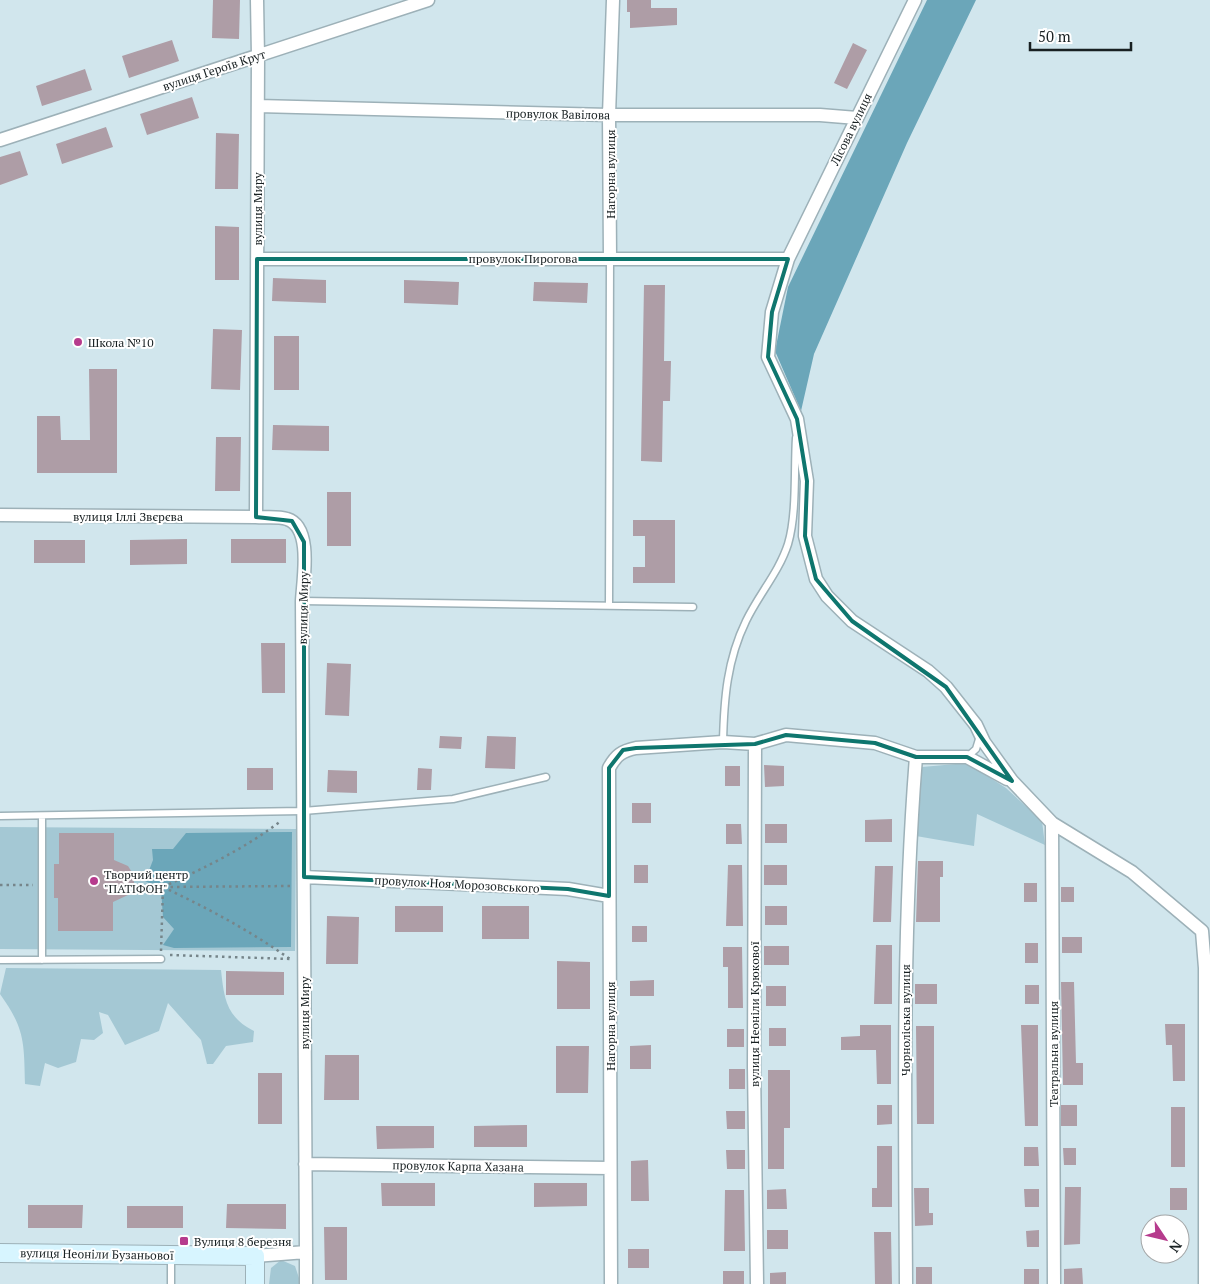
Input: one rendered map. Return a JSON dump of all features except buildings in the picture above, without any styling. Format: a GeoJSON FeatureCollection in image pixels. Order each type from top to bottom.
{"type":"FeatureCollection","features":[{"type":"Feature","properties":{"kind":"street","name":"вулиця Миру"},"geometry":{"type":"LineString","coordinates":[[257,0],[256,517],[286,519],[300,530],[304,542],[298,811],[304,881],[306,1284]]}},
{"type":"Feature","properties":{"kind":"street","name":"вулиця Героїв Крут"},"geometry":{"type":"LineString","coordinates":[[0,140],[428,0]]}},
{"type":"Feature","properties":{"kind":"street","name":"Нагорна вулиця"},"geometry":{"type":"LineString","coordinates":[[610,258],[609,115],[613,0]]}},
{"type":"Feature","properties":{"kind":"street","name":"Лісова вулиця"},"geometry":{"type":"LineString","coordinates":[[915,0],[788,259],[772,312],[768,357],[797,419],[807,482],[805,536],[816,579],[827,596],[852,621],[928,671],[946,687],[964,707],[979,733],[1012,781]]}},
{"type":"Feature","properties":{"kind":"street","name":"провулок Вавілова"},"geometry":{"type":"LineString","coordinates":[[258,106],[609,115],[820,115],[857,118]]}},
{"type":"Feature","properties":{"kind":"street","name":"провулок Пирогова"},"geometry":{"type":"LineString","coordinates":[[257,258],[788,259]]}},
{"type":"Feature","properties":{"kind":"street","name":"вулиця Іллі Звєрєва"},"geometry":{"type":"LineString","coordinates":[[0,515],[256,517]]}},
{"type":"Feature","properties":{"kind":"street"},"geometry":{"type":"LineString","coordinates":[[723,742],[755,744],[786,735],[875,743],[916,757],[967,757],[1012,781],[1052,823],[1132,872],[1202,931],[1205,968],[1205,1284]]}},
{"type":"Feature","properties":{"kind":"street","name":"Нагорна вулиця"},"geometry":{"type":"LineString","coordinates":[[611,1284],[609,768],[614,758],[623,750],[723,742]]}},
{"type":"Feature","properties":{"kind":"street","name":"вулиця Неоніли Крюкової"},"geometry":{"type":"LineString","coordinates":[[755,744],[754,1067],[757,1284]]}},
{"type":"Feature","properties":{"kind":"street","name":"Чорноліська вулиця"},"geometry":{"type":"LineString","coordinates":[[906,1284],[904,973],[910,824],[916,757]]}},
{"type":"Feature","properties":{"kind":"street","name":"Театральна вулиця"},"geometry":{"type":"LineString","coordinates":[[1052,823],[1054,1284]]}},
{"type":"Feature","properties":{"kind":"street","name":"провулок Ноя Морозовського"},"geometry":{"type":"LineString","coordinates":[[304,881],[568,889],[609,896]]}},
{"type":"Feature","properties":{"kind":"street","name":"провулок Карпа Хазана"},"geometry":{"type":"LineString","coordinates":[[305,1164],[610,1168]]}},
{"type":"Feature","properties":{"kind":"street"},"geometry":{"type":"LineString","coordinates":[[255,1284],[255,1256],[306,1252]]}},
{"type":"Feature","properties":{"kind":"street","name":"вулиця Неоніли Бузаньової"},"geometry":{"type":"LineString","coordinates":[[0,1253],[255,1256]]}},
{"type":"Feature","properties":{"kind":"lane"},"geometry":{"type":"LineString","coordinates":[[609,604],[610,258]]}},
{"type":"Feature","properties":{"kind":"lane"},"geometry":{"type":"LineString","coordinates":[[723,742],[724,694],[731,660],[747,619],[781,560],[788,542],[792,520],[797,419]]}},
{"type":"Feature","properties":{"kind":"lane"},"geometry":{"type":"LineString","coordinates":[[302,600],[693,606]]}},
{"type":"Feature","properties":{"kind":"lane"},"geometry":{"type":"LineString","coordinates":[[967,757],[976,749],[979,733]]}},
{"type":"Feature","properties":{"kind":"lane"},"geometry":{"type":"LineString","coordinates":[[0,816],[298,811],[453,799],[546,777]]}},
{"type":"Feature","properties":{"kind":"lane"},"geometry":{"type":"LineString","coordinates":[[42,816],[42,960]]}},
{"type":"Feature","properties":{"kind":"lane"},"geometry":{"type":"LineString","coordinates":[[0,960],[161,960]]}},
{"type":"Feature","properties":{"kind":"lane"},"geometry":{"type":"LineString","coordinates":[[171,1255],[171,1284]]}},
{"type":"Feature","properties":{"kind":"path"},"geometry":{"type":"LineString","coordinates":[[162,887],[212,865],[252,842],[298,811]]}},
{"type":"Feature","properties":{"kind":"path"},"geometry":{"type":"LineString","coordinates":[[162,887],[304,881]]}},
{"type":"Feature","properties":{"kind":"path"},"geometry":{"type":"LineString","coordinates":[[0,885],[42,885]]}},
{"type":"Feature","properties":{"kind":"path"},"geometry":{"type":"LineString","coordinates":[[162,887],[161,960],[172,954],[304,959]]}},
{"type":"Feature","properties":{"kind":"path"},"geometry":{"type":"LineString","coordinates":[[162,887],[207,908],[263,940],[291,960]]}},
{"type":"Feature","properties":{"kind":"highlighted area"},"geometry":{"type":"Polygon","coordinates":[[[257,259],[788,259],[772,312],[768,357],[797,419],[807,481],[805,536],[816,579],[852,621],[946,687],[1012,781],[967,757],[916,757],[875,743],[786,735],[755,744],[636,748],[623,750],[609,768],[609,896],[568,889],[304,877],[304,542],[292,521],[256,517],[257,259]]]}},
{"type":"Feature","properties":{"kind":"shaded area"},"geometry":{"type":"Polygon","coordinates":[[[927,0],[976,0],[907,143],[814,354],[801,411],[775,351],[788,287],[927,0]]]}},
{"type":"Feature","properties":{"kind":"shaded area"},"geometry":{"type":"Polygon","coordinates":[[[967,763],[1006,788],[1042,821],[1045,845],[977,814],[974,846],[916,836],[922,767],[967,763]]]}},
{"type":"Feature","properties":{"kind":"shaded area"},"geometry":{"type":"Polygon","coordinates":[[[0,827],[296,829],[295,951],[0,949],[0,827]]]}},
{"type":"Feature","properties":{"kind":"shaded area"},"geometry":{"type":"Polygon","coordinates":[[[292,832],[291,947],[174,948],[163,945],[174,929],[163,917],[161,889],[145,881],[153,860],[152,849],[173,849],[186,833],[292,832]]]}},
{"type":"Feature","properties":{"kind":"shaded area"},"geometry":{"type":"Polygon","coordinates":[[[6,968],[221,970],[223,989],[228,1006],[237,1019],[254,1031],[253,1042],[226,1046],[213,1064],[207,1064],[201,1040],[168,1003],[159,1031],[125,1045],[108,1015],[99,1012],[103,1033],[94,1040],[81,1039],[76,1062],[58,1068],[45,1063],[40,1086],[25,1084],[22,1036],[14,1017],[0,994],[6,968]]]}},
{"type":"Feature","properties":{"kind":"shaded area"},"geometry":{"type":"Polygon","coordinates":[[[281,1260],[295,1266],[301,1284],[269,1284],[271,1268],[281,1260]]]}},
{"type":"Feature","properties":{"kind":"place","name":"Школа №10"},"geometry":{"type":"Point","coordinates":[78,342]}},
{"type":"Feature","properties":{"kind":"place","name":"Творчий центр \"ПАТІФОН\""},"geometry":{"type":"Point","coordinates":[94,881]}},
{"type":"Feature","properties":{"kind":"place","name":"Вулиця 8 березня"},"geometry":{"type":"Point","coordinates":[184,1241]}}]}
